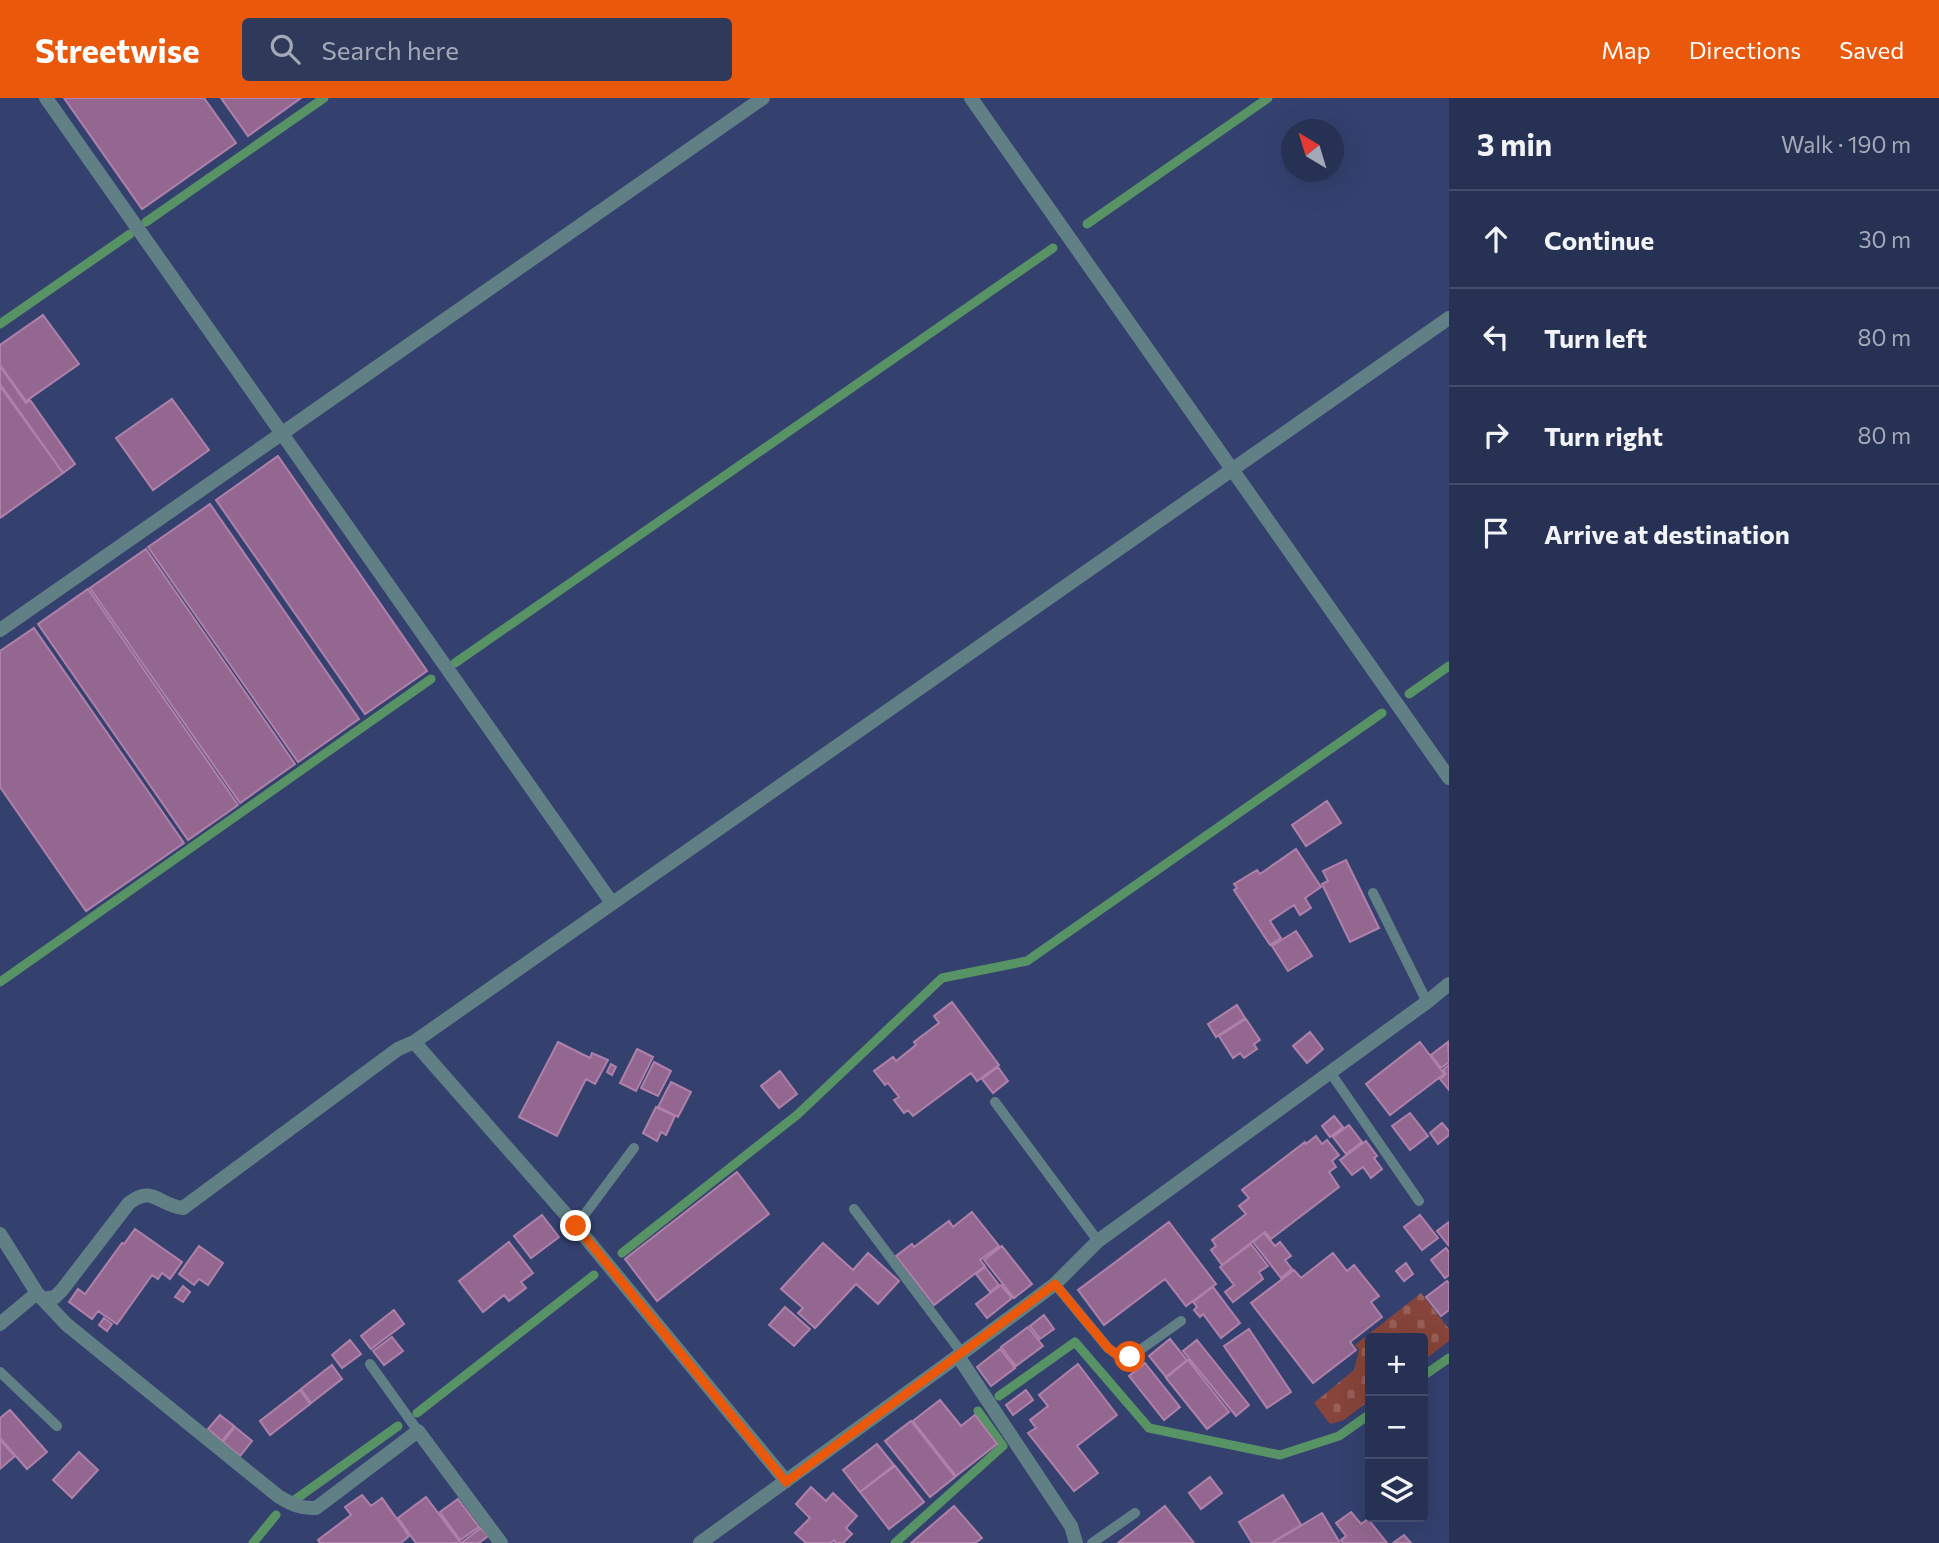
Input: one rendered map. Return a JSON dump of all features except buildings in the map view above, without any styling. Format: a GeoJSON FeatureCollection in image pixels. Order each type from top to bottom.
{"type":"FeatureCollection","features":[{"type":"Feature","properties":{"kind":"street"},"geometry":{"type":"LineString","coordinates":[[46,98],[612,903]]}},
{"type":"Feature","properties":{"kind":"street"},"geometry":{"type":"LineString","coordinates":[[0,630],[762,98]]}},
{"type":"Feature","properties":{"kind":"street"},"geometry":{"type":"LineString","coordinates":[[971,98],[1449,778]]}},
{"type":"Feature","properties":{"kind":"street"},"geometry":{"type":"LineString","coordinates":[[0,1324],[40,1296],[55,1297],[129,1203],[139,1196],[151,1196],[173,1207],[183,1208],[398,1049],[414,1042],[1449,318]]}},
{"type":"Feature","properties":{"kind":"street"},"geometry":{"type":"LineString","coordinates":[[700,1543],[960,1355],[1055,1284],[1098,1241],[1449,984]]}},
{"type":"Feature","properties":{"kind":"street"},"geometry":{"type":"LineString","coordinates":[[414,1042],[576,1226],[786,1482]]}},
{"type":"Feature","properties":{"kind":"street"},"geometry":{"type":"LineString","coordinates":[[0,1234],[40,1296],[66,1324],[292,1505],[316,1508],[418,1431],[501,1543]]}},
{"type":"Feature","properties":{"kind":"street"},"geometry":{"type":"LineString","coordinates":[[960,1355],[1071,1526],[1076,1543]]}},
{"type":"Feature","properties":{"kind":"lane"},"geometry":{"type":"LineString","coordinates":[[1373,894],[1427,1002]]}},
{"type":"Feature","properties":{"kind":"lane"},"geometry":{"type":"LineString","coordinates":[[1331,1072],[1419,1201]]}},
{"type":"Feature","properties":{"kind":"lane"},"geometry":{"type":"LineString","coordinates":[[995,1102],[1098,1241]]}},
{"type":"Feature","properties":{"kind":"lane"},"geometry":{"type":"LineString","coordinates":[[576,1226],[634,1147]]}},
{"type":"Feature","properties":{"kind":"lane"},"geometry":{"type":"LineString","coordinates":[[854,1209],[960,1355]]}},
{"type":"Feature","properties":{"kind":"lane"},"geometry":{"type":"LineString","coordinates":[[1055,1284],[1108,1348],[1119,1356],[1130,1357],[1181,1321]]}},
{"type":"Feature","properties":{"kind":"lane"},"geometry":{"type":"LineString","coordinates":[[370,1364],[418,1431]]}},
{"type":"Feature","properties":{"kind":"lane"},"geometry":{"type":"LineString","coordinates":[[0,1371],[57,1426]]}},
{"type":"Feature","properties":{"kind":"lane"},"geometry":{"type":"LineString","coordinates":[[1092,1543],[1135,1513]]}},
{"type":"Feature","properties":{"kind":"green space"},"geometry":{"type":"Polygon","coordinates":[[[1421,1293],[1449,1329],[1449,1341],[1428,1357],[1428,1333],[1370,1333],[1421,1293]]]}},
{"type":"Feature","properties":{"kind":"green space"},"geometry":{"type":"Polygon","coordinates":[[[1365,1337],[1365,1404],[1344,1420],[1330,1424],[1314,1403],[1354,1370],[1359,1350],[1355,1345],[1365,1337]]]}},
{"type":"Feature","properties":{"kind":"waterway"},"geometry":{"type":"LineString","coordinates":[[146,222],[324,98]]}},
{"type":"Feature","properties":{"kind":"waterway"},"geometry":{"type":"LineString","coordinates":[[1087,224],[1268,98]]}},
{"type":"Feature","properties":{"kind":"waterway"},"geometry":{"type":"LineString","coordinates":[[0,324],[130,234]]}},
{"type":"Feature","properties":{"kind":"waterway"},"geometry":{"type":"LineString","coordinates":[[455,663],[1053,248]]}},
{"type":"Feature","properties":{"kind":"waterway"},"geometry":{"type":"LineString","coordinates":[[1409,694],[1449,666]]}},
{"type":"Feature","properties":{"kind":"waterway"},"geometry":{"type":"LineString","coordinates":[[0,982],[431,679]]}},
{"type":"Feature","properties":{"kind":"waterway"},"geometry":{"type":"LineString","coordinates":[[622,1253],[797,1115],[942,978],[1027,961],[1382,713]]}},
{"type":"Feature","properties":{"kind":"waterway"},"geometry":{"type":"LineString","coordinates":[[417,1413],[594,1275]]}},
{"type":"Feature","properties":{"kind":"waterway"},"geometry":{"type":"LineString","coordinates":[[999,1396],[1075,1342],[1149,1428],[1280,1455],[1339,1436],[1365,1418]]}},
{"type":"Feature","properties":{"kind":"waterway"},"geometry":{"type":"LineString","coordinates":[[1428,1373],[1449,1358]]}},
{"type":"Feature","properties":{"kind":"waterway"},"geometry":{"type":"LineString","coordinates":[[895,1543],[1003,1446],[978,1411]]}},
{"type":"Feature","properties":{"kind":"waterway"},"geometry":{"type":"LineString","coordinates":[[296,1499],[398,1426]]}},
{"type":"Feature","properties":{"kind":"waterway"},"geometry":{"type":"LineString","coordinates":[[253,1543],[276,1515]]}},
{"type":"Feature","properties":{"kind":"route"},"geometry":{"type":"LineString","coordinates":[[576,1226],[786,1482],[1055,1284],[1108,1348],[1119,1356],[1130,1357]]}}]}
